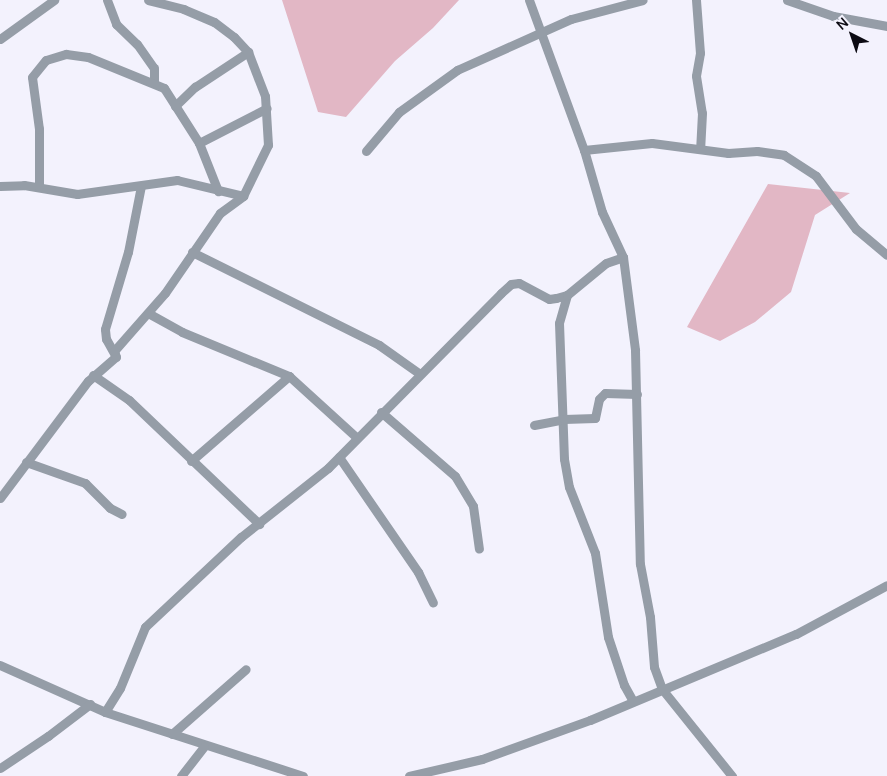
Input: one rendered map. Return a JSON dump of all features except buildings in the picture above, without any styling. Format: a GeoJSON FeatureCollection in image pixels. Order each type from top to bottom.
{"type":"FeatureCollection","features":[{"type":"Feature","properties":{"kind":"street"},"geometry":{"type":"LineString","coordinates":[[0,38],[54,0]]}},
{"type":"Feature","properties":{"kind":"street"},"geometry":{"type":"LineString","coordinates":[[107,0],[116,24],[137,44],[154,68],[154,83]]}},
{"type":"Feature","properties":{"kind":"street"},"geometry":{"type":"LineString","coordinates":[[116,357],[114,351],[165,293],[220,213],[243,196],[268,145],[267,108],[261,84],[248,52],[234,37],[214,22],[148,0]]}},
{"type":"Feature","properties":{"kind":"street"},"geometry":{"type":"LineString","coordinates":[[529,0],[538,32],[584,150],[602,212],[623,257],[636,394],[640,564],[650,617],[654,667],[662,689],[732,776]]}},
{"type":"Feature","properties":{"kind":"street"},"geometry":{"type":"LineString","coordinates":[[366,151],[399,112],[425,90],[490,52],[599,9],[644,0]]}},
{"type":"Feature","properties":{"kind":"street"},"geometry":{"type":"LineString","coordinates":[[696,0],[700,53],[696,76],[702,113],[700,149]]}},
{"type":"Feature","properties":{"kind":"street"},"geometry":{"type":"LineString","coordinates":[[787,0],[833,16],[887,26]]}},
{"type":"Feature","properties":{"kind":"street"},"geometry":{"type":"LineString","coordinates":[[175,106],[195,87],[248,52]]}},
{"type":"Feature","properties":{"kind":"street"},"geometry":{"type":"LineString","coordinates":[[39,187],[39,129],[32,77],[40,64],[66,54],[88,57],[164,88],[199,143],[218,191]]}},
{"type":"Feature","properties":{"kind":"street"},"geometry":{"type":"LineString","coordinates":[[199,143],[267,108]]}},
{"type":"Feature","properties":{"kind":"street"},"geometry":{"type":"LineString","coordinates":[[584,150],[652,143],[728,154],[771,152],[795,161],[816,176],[856,228],[887,255]]}},
{"type":"Feature","properties":{"kind":"street"},"geometry":{"type":"LineString","coordinates":[[0,186],[39,187],[77,194],[177,180],[243,196]]}},
{"type":"Feature","properties":{"kind":"street"},"geometry":{"type":"LineString","coordinates":[[116,357],[106,339],[105,329],[128,252],[141,186]]}},
{"type":"Feature","properties":{"kind":"street"},"geometry":{"type":"LineString","coordinates":[[192,252],[378,345],[420,374]]}},
{"type":"Feature","properties":{"kind":"street"},"geometry":{"type":"LineString","coordinates":[[105,712],[120,688],[145,627],[259,524],[340,457],[356,437],[511,284],[519,283],[549,298],[567,295],[598,269],[623,257]]}},
{"type":"Feature","properties":{"kind":"street"},"geometry":{"type":"LineString","coordinates":[[567,295],[559,323],[564,459],[568,487],[595,553],[608,638],[624,685],[633,701]]}},
{"type":"Feature","properties":{"kind":"street"},"geometry":{"type":"LineString","coordinates":[[148,313],[182,332],[289,376],[356,437]]}},
{"type":"Feature","properties":{"kind":"street"},"geometry":{"type":"LineString","coordinates":[[0,498],[93,375],[116,357]]}},
{"type":"Feature","properties":{"kind":"street"},"geometry":{"type":"LineString","coordinates":[[93,375],[130,400],[191,461],[259,524]]}},
{"type":"Feature","properties":{"kind":"street"},"geometry":{"type":"LineString","coordinates":[[191,461],[289,376]]}},
{"type":"Feature","properties":{"kind":"street"},"geometry":{"type":"LineString","coordinates":[[534,425],[564,419],[595,418],[599,399],[605,394],[636,394]]}},
{"type":"Feature","properties":{"kind":"street"},"geometry":{"type":"LineString","coordinates":[[381,412],[455,476],[473,506],[479,548]]}},
{"type":"Feature","properties":{"kind":"street"},"geometry":{"type":"LineString","coordinates":[[340,457],[418,572],[433,604]]}},
{"type":"Feature","properties":{"kind":"street"},"geometry":{"type":"LineString","coordinates":[[26,462],[85,483],[110,508],[122,514]]}},
{"type":"Feature","properties":{"kind":"street"},"geometry":{"type":"LineString","coordinates":[[409,776],[432,774],[590,720],[796,634],[887,585]]}},
{"type":"Feature","properties":{"kind":"street"},"geometry":{"type":"LineString","coordinates":[[0,665],[105,712],[172,734],[204,747],[303,776]]}},
{"type":"Feature","properties":{"kind":"street"},"geometry":{"type":"LineString","coordinates":[[172,734],[246,669]]}},
{"type":"Feature","properties":{"kind":"street"},"geometry":{"type":"LineString","coordinates":[[0,768],[48,736],[90,704]]}},
{"type":"Feature","properties":{"kind":"street"},"geometry":{"type":"LineString","coordinates":[[181,776],[204,747]]}},
{"type":"Feature","properties":{"kind":"shaded area"},"geometry":{"type":"Polygon","coordinates":[[[282,0],[459,0],[433,28],[395,61],[346,117],[318,112],[282,0]]]}},
{"type":"Feature","properties":{"kind":"shaded area"},"geometry":{"type":"Polygon","coordinates":[[[768,184],[850,193],[815,215],[791,292],[755,322],[720,341],[687,327],[768,184]]]}}]}
